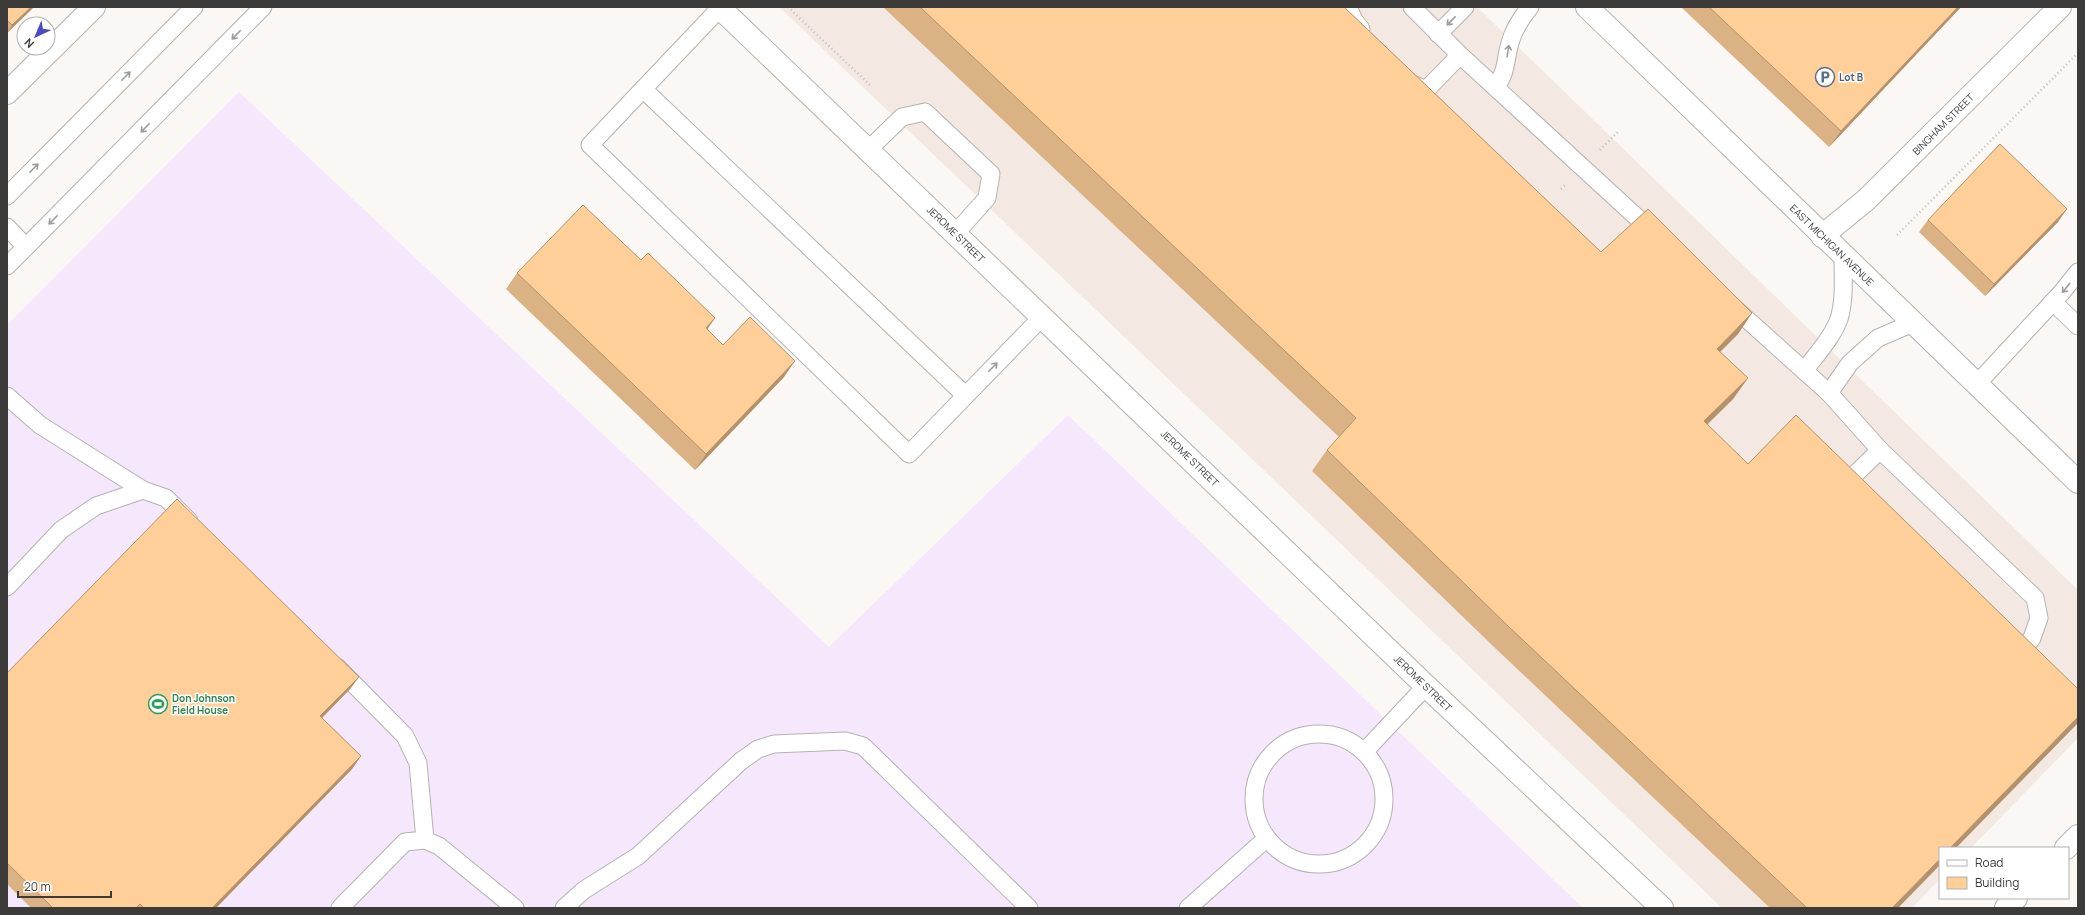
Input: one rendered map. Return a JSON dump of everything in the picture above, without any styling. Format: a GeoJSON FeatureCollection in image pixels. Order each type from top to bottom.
{"type":"FeatureCollection","features":[{"type":"Feature","properties":{"kind":"street"},"geometry":{"type":"LineString","coordinates":[[7,93],[94,7]]}},
{"type":"Feature","properties":{"kind":"street","name":"EAST MICHIGAN AVENUE"},"geometry":{"type":"LineString","coordinates":[[1587,7],[2078,482]]}},
{"type":"Feature","properties":{"kind":"street","name":"BINGHAM STREET"},"geometry":{"type":"LineString","coordinates":[[1822,236],[1866,200],[2060,7]]}},
{"type":"Feature","properties":{"kind":"street","name":"JEROME STREET"},"geometry":{"type":"LineString","coordinates":[[720,8],[955,234],[1043,316],[1426,686],[1662,908]]}},
{"type":"Feature","properties":{"kind":"street"},"geometry":{"type":"LineString","coordinates":[[2067,847],[2078,836]]}},
{"type":"Feature","properties":{"kind":"street"},"geometry":{"type":"LineString","coordinates":[[2006,908],[2015,899]]}},
{"type":"Feature","properties":{"kind":"lane"},"geometry":{"type":"LineString","coordinates":[[7,196],[194,7]]}},
{"type":"Feature","properties":{"kind":"lane"},"geometry":{"type":"LineString","coordinates":[[7,266],[263,7]]}},
{"type":"Feature","properties":{"kind":"lane"},"geometry":{"type":"LineString","coordinates":[[1348,7],[1354,20],[1361,29]]}},
{"type":"Feature","properties":{"kind":"lane"},"geometry":{"type":"LineString","coordinates":[[1412,7],[1460,55],[1664,243]]}},
{"type":"Feature","properties":{"kind":"lane"},"geometry":{"type":"LineString","coordinates":[[1438,34],[1464,7]]}},
{"type":"Feature","properties":{"kind":"lane"},"geometry":{"type":"LineString","coordinates":[[1495,87],[1502,77],[1514,32],[1530,7]]}},
{"type":"Feature","properties":{"kind":"lane"},"geometry":{"type":"LineString","coordinates":[[720,8],[590,145],[909,454],[1043,316]]}},
{"type":"Feature","properties":{"kind":"lane"},"geometry":{"type":"LineString","coordinates":[[1415,85],[1421,88],[1428,88],[1460,55]]}},
{"type":"Feature","properties":{"kind":"lane"},"geometry":{"type":"LineString","coordinates":[[643,89],[965,395]]}},
{"type":"Feature","properties":{"kind":"lane"},"geometry":{"type":"LineString","coordinates":[[868,150],[902,117],[925,112],[991,174],[987,198],[955,234]]}},
{"type":"Feature","properties":{"kind":"lane"},"geometry":{"type":"LineString","coordinates":[[7,227],[26,247]]}},
{"type":"Feature","properties":{"kind":"lane"},"geometry":{"type":"LineString","coordinates":[[1804,371],[1826,342],[1839,319],[1844,286],[1843,256]]}},
{"type":"Feature","properties":{"kind":"lane"},"geometry":{"type":"LineString","coordinates":[[1976,384],[2053,302],[2078,272]]}},
{"type":"Feature","properties":{"kind":"lane"},"geometry":{"type":"LineString","coordinates":[[1717,291],[1829,393],[1880,450],[2035,598],[2040,618],[2032,638],[2014,662]]}},
{"type":"Feature","properties":{"kind":"lane"},"geometry":{"type":"LineString","coordinates":[[2053,302],[2078,326]]}},
{"type":"Feature","properties":{"kind":"lane"},"geometry":{"type":"LineString","coordinates":[[1829,393],[1850,363],[1878,338],[1913,324]]}},
{"type":"Feature","properties":{"kind":"lane"},"geometry":{"type":"LineString","coordinates":[[7,396],[40,425],[143,490],[166,498],[199,531]]}},
{"type":"Feature","properties":{"kind":"lane"},"geometry":{"type":"LineString","coordinates":[[1839,490],[1880,450]]}},
{"type":"Feature","properties":{"kind":"lane"},"geometry":{"type":"LineString","coordinates":[[7,587],[61,530],[96,506],[143,490]]}},
{"type":"Feature","properties":{"kind":"lane"},"geometry":{"type":"LineString","coordinates":[[328,658],[405,736],[418,763],[425,840]]}},
{"type":"Feature","properties":{"kind":"lane"},"geometry":{"type":"LineString","coordinates":[[1364,752],[1426,686]]}},
{"type":"Feature","properties":{"kind":"lane"},"geometry":{"type":"LineString","coordinates":[[1323,734],[1345,739],[1364,752],[1376,768],[1383,787],[1384,808],[1378,827],[1367,844],[1351,857],[1332,864],[1312,864],[1292,859],[1273,847],[1267,838],[1260,828],[1254,806],[1256,784],[1265,763],[1280,747],[1300,736],[1323,734]]}},
{"type":"Feature","properties":{"kind":"lane"},"geometry":{"type":"LineString","coordinates":[[564,908],[584,890],[638,856],[741,761],[758,749],[774,744],[845,741],[864,746],[1029,908]]}},
{"type":"Feature","properties":{"kind":"lane"},"geometry":{"type":"LineString","coordinates":[[1188,908],[1267,838]]}},
{"type":"Feature","properties":{"kind":"lane"},"geometry":{"type":"LineString","coordinates":[[340,908],[405,842],[425,840],[439,846],[515,908]]}},
{"type":"Feature","properties":{"kind":"path"},"geometry":{"type":"LineString","coordinates":[[788,7],[871,86]]}},
{"type":"Feature","properties":{"kind":"path"},"geometry":{"type":"LineString","coordinates":[[1897,235],[2078,53]]}},
{"type":"Feature","properties":{"kind":"path"},"geometry":{"type":"LineString","coordinates":[[1595,155],[1618,132]]}},
{"type":"Feature","properties":{"kind":"shaded area"},"geometry":{"type":"Polygon","coordinates":[[[779,7],[1477,7],[2078,590],[2078,738],[1972,847],[1939,847],[1939,880],[1912,908],[1722,908],[779,7]]]}},
{"type":"Feature","properties":{"kind":"shaded area"},"geometry":{"type":"Polygon","coordinates":[[[239,92],[829,647],[1068,415],[1583,908],[7,908],[7,325],[239,92]]]}},
{"type":"Feature","properties":{"kind":"building"},"geometry":{"type":"Polygon","coordinates":[[[7,7],[31,7],[22,16],[16,16],[16,21],[12,25],[7,20],[7,7]]]}},
{"type":"Feature","properties":{"kind":"building"},"geometry":{"type":"Polygon","coordinates":[[[920,7],[1344,7],[1601,252],[1648,209],[1752,313],[1717,349],[1748,378],[1704,421],[1748,464],[1796,415],[2078,689],[2078,717],[1951,847],[1939,847],[1939,860],[1892,908],[1807,908],[1508,626],[1327,450],[1356,418],[920,7]]]}},
{"type":"Feature","properties":{"kind":"building","name":"Lot B"},"geometry":{"type":"Polygon","coordinates":[[[1709,7],[1958,7],[1841,131],[1709,7]]]}},
{"type":"Feature","properties":{"kind":"building"},"geometry":{"type":"Polygon","coordinates":[[[2000,144],[2067,209],[1994,284],[1928,220],[2000,144]]]}},
{"type":"Feature","properties":{"kind":"building"},"geometry":{"type":"Polygon","coordinates":[[[583,205],[641,260],[648,253],[715,318],[706,328],[723,345],[750,317],[795,361],[706,454],[517,273],[583,205]]]}},
{"type":"Feature","properties":{"kind":"building"},"geometry":{"type":"Polygon","coordinates":[[[177,499],[359,677],[320,716],[361,756],[212,908],[144,908],[140,904],[136,908],[53,908],[7,863],[7,673],[177,499]]]}},
{"type":"Feature","properties":{"kind":"place","name":"Lot B"},"geometry":{"type":"Point","coordinates":[1825,77]}},
{"type":"Feature","properties":{"kind":"place","name":"Don Johnson Field House"},"geometry":{"type":"Point","coordinates":[158,704]}}]}
